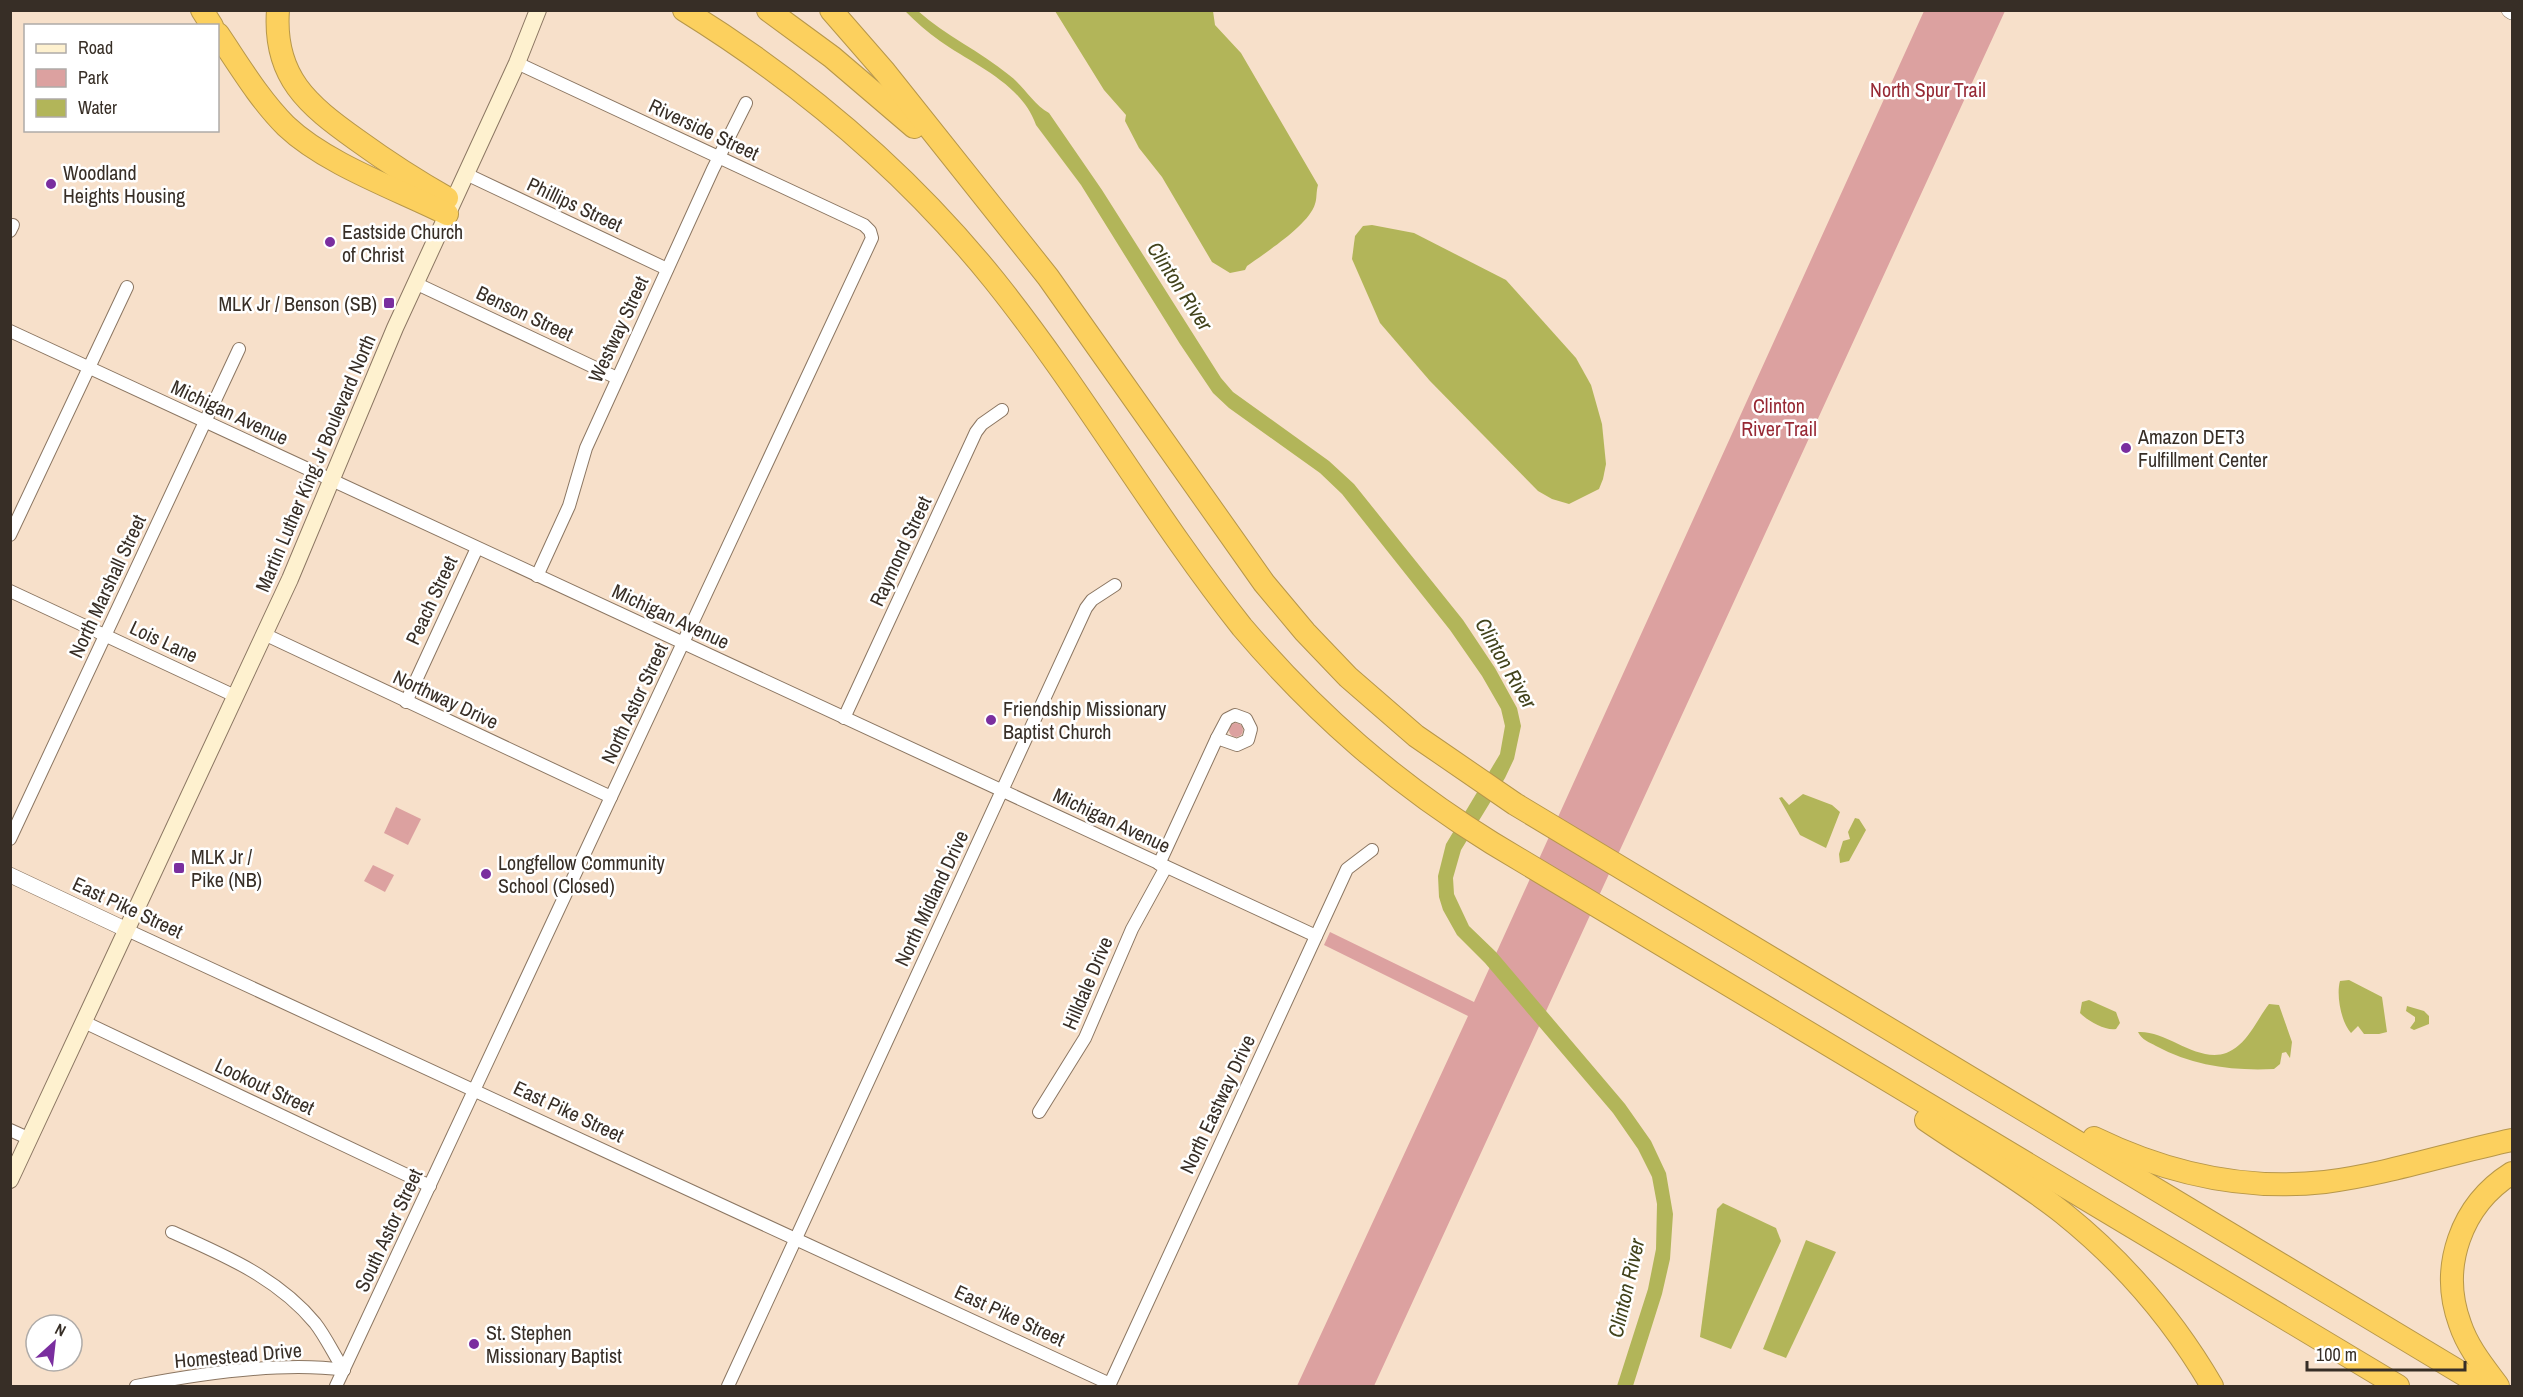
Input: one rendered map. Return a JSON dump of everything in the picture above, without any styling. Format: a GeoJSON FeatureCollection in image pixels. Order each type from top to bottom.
{"type":"FeatureCollection","features":[{"type":"Feature","properties":{"kind":"highway"},"geometry":{"type":"LineString","coordinates":[[202,10],[211,24]]}},
{"type":"Feature","properties":{"kind":"highway"},"geometry":{"type":"LineString","coordinates":[[278,10],[280,52],[289,76],[304,99],[330,121],[450,207]]}},
{"type":"Feature","properties":{"kind":"highway"},"geometry":{"type":"LineString","coordinates":[[684,10],[759,58],[806,94],[878,155],[930,206],[1014,306],[1242,627],[1326,719],[1390,773],[1440,810],[1492,843],[2398,1386]]}},
{"type":"Feature","properties":{"kind":"highway"},"geometry":{"type":"LineString","coordinates":[[768,10],[861,80],[921,133],[975,187]]}},
{"type":"Feature","properties":{"kind":"highway"},"geometry":{"type":"LineString","coordinates":[[831,10],[885,72],[1048,277],[1210,508],[1291,616],[1328,657],[1416,736],[1463,771],[1515,804],[2483,1386]]}},
{"type":"Feature","properties":{"kind":"highway"},"geometry":{"type":"LineString","coordinates":[[219,35],[266,103],[298,137],[337,160],[450,207]]}},
{"type":"Feature","properties":{"kind":"highway"},"geometry":{"type":"LineString","coordinates":[[1959,1071],[2140,1158],[2182,1172],[2227,1180],[2272,1184],[2332,1181],[2512,1140]]}},
{"type":"Feature","properties":{"kind":"highway"},"geometry":{"type":"LineString","coordinates":[[1886,1079],[1897,1100],[2061,1212],[2099,1244],[2157,1305],[2196,1359],[2212,1386]]}},
{"type":"Feature","properties":{"kind":"highway"},"geometry":{"type":"LineString","coordinates":[[2498,1386],[2476,1357],[2461,1326],[2453,1294],[2452,1270],[2456,1247],[2467,1218],[2485,1194],[2512,1173]]}},
{"type":"Feature","properties":{"kind":"main road","name":"Martin Luther King Jr Boulevard North"},"geometry":{"type":"LineString","coordinates":[[10,1180],[264,634],[332,481],[415,283],[517,63],[538,10]]}},
{"type":"Feature","properties":{"kind":"street","name":"Riverside Street"},"geometry":{"type":"LineString","coordinates":[[517,63],[864,225],[871,233]]}},
{"type":"Feature","properties":{"kind":"street","name":"Westway Street"},"geometry":{"type":"LineString","coordinates":[[537,576],[569,506],[583,454],[746,103]]}},
{"type":"Feature","properties":{"kind":"street","name":"Phillips Street"},"geometry":{"type":"LineString","coordinates":[[466,174],[667,269]]}},
{"type":"Feature","properties":{"kind":"street","name":"North Astor Street"},"geometry":{"type":"LineString","coordinates":[[475,1090],[871,242],[871,233]]}},
{"type":"Feature","properties":{"kind":"street","name":"Benson Street"},"geometry":{"type":"LineString","coordinates":[[415,283],[617,378]]}},
{"type":"Feature","properties":{"kind":"street"},"geometry":{"type":"LineString","coordinates":[[10,535],[127,286]]}},
{"type":"Feature","properties":{"kind":"street","name":"Michigan Avenue"},"geometry":{"type":"LineString","coordinates":[[10,331],[1316,936]]}},
{"type":"Feature","properties":{"kind":"street","name":"North Marshall Street"},"geometry":{"type":"LineString","coordinates":[[10,839],[239,349]]}},
{"type":"Feature","properties":{"kind":"street","name":"Raymond Street"},"geometry":{"type":"LineString","coordinates":[[844,718],[976,432],[982,424],[1002,410]]}},
{"type":"Feature","properties":{"kind":"street","name":"Peach Street"},"geometry":{"type":"LineString","coordinates":[[406,702],[477,548]]}},
{"type":"Feature","properties":{"kind":"street","name":"North Midland Drive"},"geometry":{"type":"LineString","coordinates":[[728,1386],[1086,608],[1092,600],[1115,585]]}},
{"type":"Feature","properties":{"kind":"street","name":"Lois Lane"},"geometry":{"type":"LineString","coordinates":[[10,591],[235,696]]}},
{"type":"Feature","properties":{"kind":"street","name":"Northway Drive"},"geometry":{"type":"LineString","coordinates":[[264,634],[611,797]]}},
{"type":"Feature","properties":{"kind":"street","name":"Hilldale Drive"},"geometry":{"type":"LineString","coordinates":[[1040,1112],[1085,1038],[1217,738]]}},
{"type":"Feature","properties":{"kind":"street","name":"North Eastway Drive"},"geometry":{"type":"LineString","coordinates":[[1110,1385],[1347,869],[1372,850]]}},
{"type":"Feature","properties":{"kind":"street","name":"East Pike Street"},"geometry":{"type":"LineString","coordinates":[[10,875],[318,1020],[475,1090],[1110,1385]]}},
{"type":"Feature","properties":{"kind":"street","name":"Lookout Street"},"geometry":{"type":"LineString","coordinates":[[84,1022],[430,1186]]}},
{"type":"Feature","properties":{"kind":"street","name":"South Astor Street"},"geometry":{"type":"LineString","coordinates":[[336,1386],[475,1090]]}},
{"type":"Feature","properties":{"kind":"street"},"geometry":{"type":"LineString","coordinates":[[10,1130],[30,1139]]}},
{"type":"Feature","properties":{"kind":"street"},"geometry":{"type":"LineString","coordinates":[[172,1232],[237,1262],[279,1290],[315,1324],[344,1370]]}},
{"type":"Feature","properties":{"kind":"street","name":"Homestead Drive"},"geometry":{"type":"LineString","coordinates":[[136,1386],[243,1371],[306,1368],[344,1370]]}},
{"type":"Feature","properties":{"kind":"green space","name":"Clinton River Trail"},"geometry":{"type":"Polygon","coordinates":[[[1924,11],[2005,11],[1374,1386],[1297,1386],[1468,1016],[1324,945],[1330,932],[1474,1002],[1924,11]]]}},
{"type":"Feature","properties":{"kind":"green space"},"geometry":{"type":"Polygon","coordinates":[[[1233,723],[1239,723],[1243,730],[1239,737],[1233,737],[1229,733],[1229,727],[1233,723]]]}},
{"type":"Feature","properties":{"kind":"green space"},"geometry":{"type":"Polygon","coordinates":[[[396,807],[421,819],[408,845],[384,833],[396,807]]]}},
{"type":"Feature","properties":{"kind":"green space"},"geometry":{"type":"Polygon","coordinates":[[[373,865],[394,875],[385,892],[364,881],[373,865]]]}},
{"type":"Feature","properties":{"kind":"water"},"geometry":{"type":"Polygon","coordinates":[[[905,11],[918,11],[998,66],[1049,113],[1102,190],[1221,378],[1233,392],[1329,461],[1354,484],[1463,620],[1495,668],[1517,708],[1521,726],[1514,759],[1461,850],[1453,878],[1454,894],[1469,926],[1496,952],[1625,1104],[1651,1141],[1666,1173],[1673,1214],[1670,1259],[1662,1294],[1633,1386],[1617,1386],[1648,1289],[1656,1249],[1657,1204],[1652,1177],[1638,1149],[1613,1113],[1485,963],[1457,935],[1443,910],[1439,897],[1438,876],[1446,844],[1500,754],[1505,726],[1501,709],[1482,676],[1450,630],[1342,494],[1320,473],[1229,408],[1213,393],[1081,185],[1036,125],[1029,110],[1019,98],[995,76],[935,38],[905,11]]]}},
{"type":"Feature","properties":{"kind":"water"},"geometry":{"type":"Polygon","coordinates":[[[1055,11],[1213,11],[1215,25],[1241,53],[1318,185],[1315,204],[1304,221],[1245,270],[1230,273],[1212,262],[1162,177],[1139,148],[1125,121],[1126,115],[1104,90],[1055,11]]]}},
{"type":"Feature","properties":{"kind":"water"},"geometry":{"type":"Polygon","coordinates":[[[1372,225],[1414,233],[1506,280],[1576,358],[1591,385],[1602,424],[1606,464],[1599,489],[1569,504],[1552,499],[1538,491],[1430,381],[1380,323],[1352,259],[1355,236],[1363,226],[1372,225]]]}},
{"type":"Feature","properties":{"kind":"water"},"geometry":{"type":"Polygon","coordinates":[[[1803,794],[1832,805],[1840,812],[1826,848],[1800,835],[1779,798],[1782,797],[1789,805],[1803,794]]]}},
{"type":"Feature","properties":{"kind":"water"},"geometry":{"type":"Polygon","coordinates":[[[1855,818],[1859,819],[1866,830],[1849,861],[1840,863],[1839,854],[1843,841],[1850,839],[1848,832],[1855,818]]]}},
{"type":"Feature","properties":{"kind":"water"},"geometry":{"type":"Polygon","coordinates":[[[2349,980],[2382,997],[2387,1032],[2364,1034],[2358,1026],[2351,1033],[2347,1028],[2340,1008],[2339,993],[2340,981],[2349,980]]]}},
{"type":"Feature","properties":{"kind":"water"},"geometry":{"type":"Polygon","coordinates":[[[2089,1000],[2116,1012],[2120,1023],[2116,1029],[2097,1025],[2080,1013],[2082,1002],[2089,1000]]]}},
{"type":"Feature","properties":{"kind":"water"},"geometry":{"type":"Polygon","coordinates":[[[2269,1004],[2279,1005],[2292,1042],[2290,1058],[2286,1052],[2282,1053],[2280,1064],[2274,1069],[2228,1068],[2199,1063],[2156,1046],[2144,1039],[2138,1032],[2151,1033],[2202,1053],[2214,1055],[2227,1053],[2243,1041],[2269,1004]]]}},
{"type":"Feature","properties":{"kind":"water"},"geometry":{"type":"Polygon","coordinates":[[[2407,1006],[2424,1011],[2429,1016],[2429,1024],[2414,1030],[2410,1028],[2415,1017],[2406,1011],[2407,1006]]]}},
{"type":"Feature","properties":{"kind":"water"},"geometry":{"type":"Polygon","coordinates":[[[1723,1203],[1776,1228],[1781,1241],[1731,1349],[1700,1337],[1717,1209],[1723,1203]]]}},
{"type":"Feature","properties":{"kind":"water"},"geometry":{"type":"Polygon","coordinates":[[[1806,1240],[1836,1252],[1786,1358],[1763,1349],[1806,1240]]]}},
{"type":"Feature","properties":{"kind":"place","name":"Woodland Heights Housing"},"geometry":{"type":"Point","coordinates":[51,184]}},
{"type":"Feature","properties":{"kind":"place","name":"Eastside Church of Christ"},"geometry":{"type":"Point","coordinates":[330,242]}},
{"type":"Feature","properties":{"kind":"place","name":"MLK Jr / Benson (SB)"},"geometry":{"type":"Point","coordinates":[389,303]}},
{"type":"Feature","properties":{"kind":"place","name":"Amazon DET3 Fulfillment Center"},"geometry":{"type":"Point","coordinates":[2126,448]}},
{"type":"Feature","properties":{"kind":"place","name":"Friendship Missionary Baptist Church"},"geometry":{"type":"Point","coordinates":[991,720]}},
{"type":"Feature","properties":{"kind":"place","name":"MLK Jr / Pike (NB)"},"geometry":{"type":"Point","coordinates":[179,868]}},
{"type":"Feature","properties":{"kind":"place","name":"Longfellow Community School (Closed)"},"geometry":{"type":"Point","coordinates":[486,874]}},
{"type":"Feature","properties":{"kind":"place","name":"St. Stephen Missionary Baptist"},"geometry":{"type":"Point","coordinates":[474,1344]}},
{"type":"Feature","properties":{"kind":"park label","name":"North Spur Trail"},"geometry":{"type":"Point","coordinates":[1928,89]}},
{"type":"Feature","properties":{"kind":"water label","name":"Clinton River"},"geometry":{"type":"Point","coordinates":[1180,286]}},
{"type":"Feature","properties":{"kind":"water label","name":"Clinton River"},"geometry":{"type":"Point","coordinates":[1506,663]}},
{"type":"Feature","properties":{"kind":"water label","name":"Clinton River"},"geometry":{"type":"Point","coordinates":[1626,1288]}}]}
